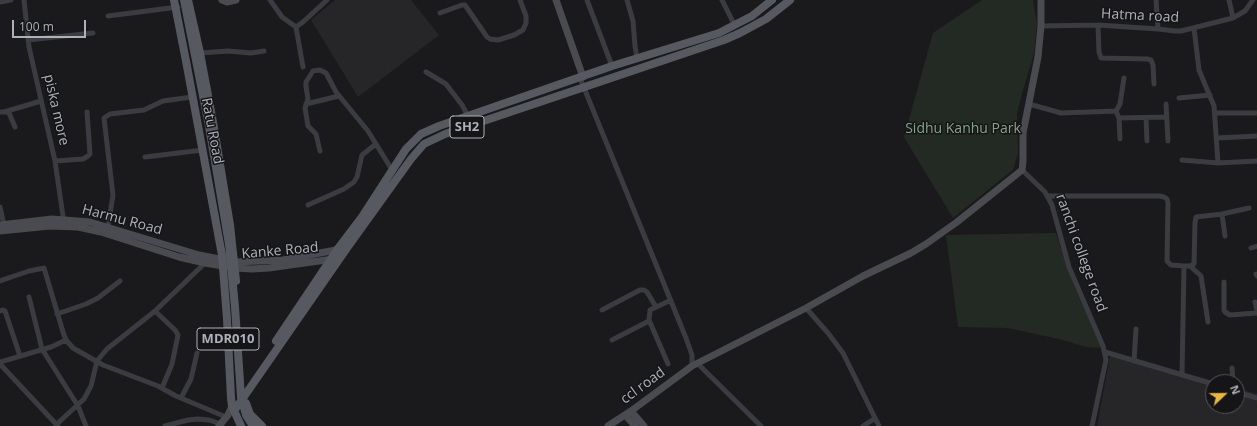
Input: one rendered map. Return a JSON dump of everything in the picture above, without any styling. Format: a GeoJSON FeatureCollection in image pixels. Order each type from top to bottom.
{"type":"FeatureCollection","features":[{"type":"Feature","properties":{"kind":"main road"},"geometry":{"type":"LineString","coordinates":[[179,0],[203,120],[224,245],[236,402],[241,417],[247,426]]}},
{"type":"Feature","properties":{"kind":"main road","name":"SH2"},"geometry":{"type":"LineString","coordinates":[[244,393],[411,159],[424,144],[445,134],[730,38],[766,18],[790,0]]}},
{"type":"Feature","properties":{"kind":"main road"},"geometry":{"type":"LineString","coordinates":[[187,1],[229,244],[236,307],[241,397],[246,415],[253,426]]}},
{"type":"Feature","properties":{"kind":"main road","name":"Ratu Road"},"geometry":{"type":"LineString","coordinates":[[187,1],[200,53],[230,225],[235,265]]}},
{"type":"Feature","properties":{"kind":"main road","name":"SH2"},"geometry":{"type":"LineString","coordinates":[[244,393],[406,149],[422,134],[468,116],[612,66],[719,33],[752,16],[770,1]]}},
{"type":"Feature","properties":{"kind":"main road","name":"Ratu Road"},"geometry":{"type":"LineString","coordinates":[[174,4],[186,60],[223,263]]}},
{"type":"Feature","properties":{"kind":"main road","name":"MDR010"},"geometry":{"type":"LineString","coordinates":[[223,263],[230,412],[241,426]]}},
{"type":"Feature","properties":{"kind":"main road","name":"MDR010"},"geometry":{"type":"LineString","coordinates":[[235,265],[244,393],[250,414],[262,426]]}},
{"type":"Feature","properties":{"kind":"main road"},"geometry":{"type":"LineString","coordinates":[[230,412],[244,393]]}},
{"type":"Feature","properties":{"kind":"street"},"geometry":{"type":"LineString","coordinates":[[0,2],[11,0]]}},
{"type":"Feature","properties":{"kind":"street","name":"piska more"},"geometry":{"type":"LineString","coordinates":[[24,0],[28,40],[55,161],[64,223]]}},
{"type":"Feature","properties":{"kind":"street"},"geometry":{"type":"LineString","coordinates":[[222,0],[227,2],[236,0]]}},
{"type":"Feature","properties":{"kind":"street"},"geometry":{"type":"LineString","coordinates":[[270,0],[282,17],[296,27],[303,67]]}},
{"type":"Feature","properties":{"kind":"street"},"geometry":{"type":"LineString","coordinates":[[296,27],[327,0]]}},
{"type":"Feature","properties":{"kind":"street"},"geometry":{"type":"LineString","coordinates":[[440,13],[465,5],[487,37],[498,40],[514,35],[523,30],[526,23],[526,16],[520,0]]}},
{"type":"Feature","properties":{"kind":"street"},"geometry":{"type":"LineString","coordinates":[[556,0],[585,87],[671,300],[695,364],[761,426]]}},
{"type":"Feature","properties":{"kind":"street"},"geometry":{"type":"LineString","coordinates":[[587,0],[612,66]]}},
{"type":"Feature","properties":{"kind":"street"},"geometry":{"type":"LineString","coordinates":[[627,0],[633,21],[637,58]]}},
{"type":"Feature","properties":{"kind":"street"},"geometry":{"type":"LineString","coordinates":[[722,0],[735,26]]}},
{"type":"Feature","properties":{"kind":"street"},"geometry":{"type":"LineString","coordinates":[[1022,170],[1023,133],[1038,57],[1041,26],[1041,0]]}},
{"type":"Feature","properties":{"kind":"street"},"geometry":{"type":"LineString","coordinates":[[1156,0],[1158,29]]}},
{"type":"Feature","properties":{"kind":"street"},"geometry":{"type":"LineString","coordinates":[[1229,0],[1233,18]]}},
{"type":"Feature","properties":{"kind":"street","name":"Hatma road"},"geometry":{"type":"LineString","coordinates":[[1041,26],[1098,25],[1175,31],[1194,28],[1233,18],[1245,11],[1253,0]]}},
{"type":"Feature","properties":{"kind":"street"},"geometry":{"type":"LineString","coordinates":[[108,16],[187,1]]}},
{"type":"Feature","properties":{"kind":"street"},"geometry":{"type":"LineString","coordinates":[[1098,25],[1098,52],[1101,58],[1151,60],[1154,65],[1154,84]]}},
{"type":"Feature","properties":{"kind":"street"},"geometry":{"type":"LineString","coordinates":[[1194,28],[1199,70],[1214,106],[1218,163]]}},
{"type":"Feature","properties":{"kind":"street"},"geometry":{"type":"LineString","coordinates":[[28,40],[93,33]]}},
{"type":"Feature","properties":{"kind":"street"},"geometry":{"type":"LineString","coordinates":[[200,53],[251,53],[264,51]]}},
{"type":"Feature","properties":{"kind":"street"},"geometry":{"type":"LineString","coordinates":[[320,151],[316,134],[308,126],[305,112],[308,100],[306,84],[311,74],[316,70],[324,70],[326,72],[339,96],[362,123],[392,170]]}},
{"type":"Feature","properties":{"kind":"street"},"geometry":{"type":"LineString","coordinates":[[426,72],[446,84],[462,105],[468,116]]}},
{"type":"Feature","properties":{"kind":"street"},"geometry":{"type":"LineString","coordinates":[[1116,111],[1120,104],[1124,78]]}},
{"type":"Feature","properties":{"kind":"street"},"geometry":{"type":"LineString","coordinates":[[1179,98],[1210,95]]}},
{"type":"Feature","properties":{"kind":"street"},"geometry":{"type":"LineString","coordinates":[[306,104],[339,96]]}},
{"type":"Feature","properties":{"kind":"street"},"geometry":{"type":"LineString","coordinates":[[108,227],[113,195],[104,118],[110,114],[144,110],[163,102],[192,97]]}},
{"type":"Feature","properties":{"kind":"street"},"geometry":{"type":"LineString","coordinates":[[2,112],[41,101]]}},
{"type":"Feature","properties":{"kind":"street"},"geometry":{"type":"LineString","coordinates":[[1029,104],[1061,113],[1116,111]]}},
{"type":"Feature","properties":{"kind":"street"},"geometry":{"type":"LineString","coordinates":[[1166,104],[1168,141]]}},
{"type":"Feature","properties":{"kind":"street"},"geometry":{"type":"LineString","coordinates":[[1116,111],[1119,118],[1120,139]]}},
{"type":"Feature","properties":{"kind":"street"},"geometry":{"type":"LineString","coordinates":[[2,112],[9,113],[15,127]]}},
{"type":"Feature","properties":{"kind":"street"},"geometry":{"type":"LineString","coordinates":[[55,161],[83,159],[90,154],[87,112]]}},
{"type":"Feature","properties":{"kind":"street"},"geometry":{"type":"LineString","coordinates":[[1215,113],[1256,113]]}},
{"type":"Feature","properties":{"kind":"street"},"geometry":{"type":"LineString","coordinates":[[1119,118],[1167,117]]}},
{"type":"Feature","properties":{"kind":"street"},"geometry":{"type":"LineString","coordinates":[[1146,118],[1146,141]]}},
{"type":"Feature","properties":{"kind":"street"},"geometry":{"type":"LineString","coordinates":[[1217,138],[1257,136]]}},
{"type":"Feature","properties":{"kind":"street"},"geometry":{"type":"LineString","coordinates":[[308,205],[344,189],[354,182],[357,177],[362,155],[376,144]]}},
{"type":"Feature","properties":{"kind":"street"},"geometry":{"type":"LineString","coordinates":[[145,157],[203,150]]}},
{"type":"Feature","properties":{"kind":"street"},"geometry":{"type":"LineString","coordinates":[[1182,160],[1218,163],[1257,161]]}},
{"type":"Feature","properties":{"kind":"street","name":"ranchi college road"},"geometry":{"type":"LineString","coordinates":[[1022,170],[1047,196],[1052,205],[1070,267],[1105,352],[1106,360],[1092,426]]}},
{"type":"Feature","properties":{"kind":"street","name":"ccl road"},"geometry":{"type":"LineString","coordinates":[[608,426],[695,364],[806,308],[863,276],[911,253],[926,244],[957,222],[1022,170]]}},
{"type":"Feature","properties":{"kind":"street"},"geometry":{"type":"LineString","coordinates":[[1047,196],[1164,197],[1168,203],[1167,261],[1171,265],[1184,266],[1194,264],[1195,260],[1195,219],[1199,216],[1222,214],[1249,208]]}},
{"type":"Feature","properties":{"kind":"street"},"geometry":{"type":"LineString","coordinates":[[0,207],[1,227]]}},
{"type":"Feature","properties":{"kind":"street"},"geometry":{"type":"LineString","coordinates":[[1222,214],[1225,236]]}},
{"type":"Feature","properties":{"kind":"street","name":"Harmu Road"},"geometry":{"type":"LineString","coordinates":[[1,227],[26,221],[64,223],[90,222],[223,263]]}},
{"type":"Feature","properties":{"kind":"street","name":"Harmu Road"},"geometry":{"type":"LineString","coordinates":[[64,223],[101,232],[205,263],[223,263]]}},
{"type":"Feature","properties":{"kind":"street","name":"Kanke Road"},"geometry":{"type":"LineString","coordinates":[[235,265],[283,260],[347,248]]}},
{"type":"Feature","properties":{"kind":"street","name":"Kanke Road"},"geometry":{"type":"LineString","coordinates":[[223,263],[252,269],[340,259]]}},
{"type":"Feature","properties":{"kind":"street"},"geometry":{"type":"LineString","coordinates":[[66,340],[0,363],[56,426],[84,399],[91,386],[97,361],[107,349],[155,311],[205,263]]}},
{"type":"Feature","properties":{"kind":"street"},"geometry":{"type":"LineString","coordinates":[[1182,375],[1184,266]]}},
{"type":"Feature","properties":{"kind":"street"},"geometry":{"type":"LineString","coordinates":[[1190,266],[1201,276],[1208,322]]}},
{"type":"Feature","properties":{"kind":"street"},"geometry":{"type":"LineString","coordinates":[[0,280],[44,268],[66,340],[73,348],[97,361],[162,388],[181,398],[230,412],[220,425],[209,420],[198,419],[165,426]]}},
{"type":"Feature","properties":{"kind":"street"},"geometry":{"type":"LineString","coordinates":[[57,314],[86,304],[98,298],[120,280]]}},
{"type":"Feature","properties":{"kind":"street"},"geometry":{"type":"LineString","coordinates":[[1224,282],[1225,312],[1230,315],[1257,311],[1255,302]]}},
{"type":"Feature","properties":{"kind":"street"},"geometry":{"type":"LineString","coordinates":[[602,310],[640,290],[647,292],[656,307]]}},
{"type":"Feature","properties":{"kind":"street"},"geometry":{"type":"LineString","coordinates":[[29,297],[42,349],[78,406],[86,426]]}},
{"type":"Feature","properties":{"kind":"street"},"geometry":{"type":"LineString","coordinates":[[668,364],[649,320],[650,310],[671,300]]}},
{"type":"Feature","properties":{"kind":"street"},"geometry":{"type":"LineString","coordinates":[[806,308],[843,353],[874,419],[879,426]]}},
{"type":"Feature","properties":{"kind":"street"},"geometry":{"type":"LineString","coordinates":[[0,311],[5,311],[20,356]]}},
{"type":"Feature","properties":{"kind":"street"},"geometry":{"type":"LineString","coordinates":[[155,311],[175,330],[178,335],[172,364],[162,388]]}},
{"type":"Feature","properties":{"kind":"street"},"geometry":{"type":"LineString","coordinates":[[612,340],[649,320]]}},
{"type":"Feature","properties":{"kind":"street"},"geometry":{"type":"LineString","coordinates":[[1134,361],[1136,329]]}},
{"type":"Feature","properties":{"kind":"street"},"geometry":{"type":"LineString","coordinates":[[1105,352],[1205,382]]}},
{"type":"Feature","properties":{"kind":"street"},"geometry":{"type":"LineString","coordinates":[[181,398],[191,379],[197,353]]}},
{"type":"Feature","properties":{"kind":"street"},"geometry":{"type":"LineString","coordinates":[[1232,368],[1232,374]]}},
{"type":"Feature","properties":{"kind":"street"},"geometry":{"type":"LineString","coordinates":[[1245,394],[1257,398]]}},
{"type":"Feature","properties":{"kind":"street"},"geometry":{"type":"LineString","coordinates":[[628,413],[635,426]]}},
{"type":"Feature","properties":{"kind":"street"},"geometry":{"type":"LineString","coordinates":[[628,413],[644,426]]}},
{"type":"Feature","properties":{"kind":"street"},"geometry":{"type":"LineString","coordinates":[[863,426],[874,419]]}},
{"type":"Feature","properties":{"kind":"shaded area"},"geometry":{"type":"Polygon","coordinates":[[[335,0],[411,0],[439,35],[358,97],[311,20],[335,0]]]}},
{"type":"Feature","properties":{"kind":"shaded area"},"geometry":{"type":"Polygon","coordinates":[[[1111,351],[1205,379],[1205,414],[1245,414],[1245,390],[1257,394],[1257,426],[1097,426],[1111,351]]]}},
{"type":"Feature","properties":{"kind":"green space","name":"Sidhu Kanhu Park"},"geometry":{"type":"Polygon","coordinates":[[[982,0],[1033,0],[1037,24],[1034,54],[1017,114],[1018,153],[1013,170],[953,218],[904,137],[933,33],[982,0]]]}},
{"type":"Feature","properties":{"kind":"green space"},"geometry":{"type":"Polygon","coordinates":[[[1056,233],[1074,286],[1102,348],[1086,347],[1063,340],[1008,328],[958,327],[946,235],[1056,233]]]}}]}
